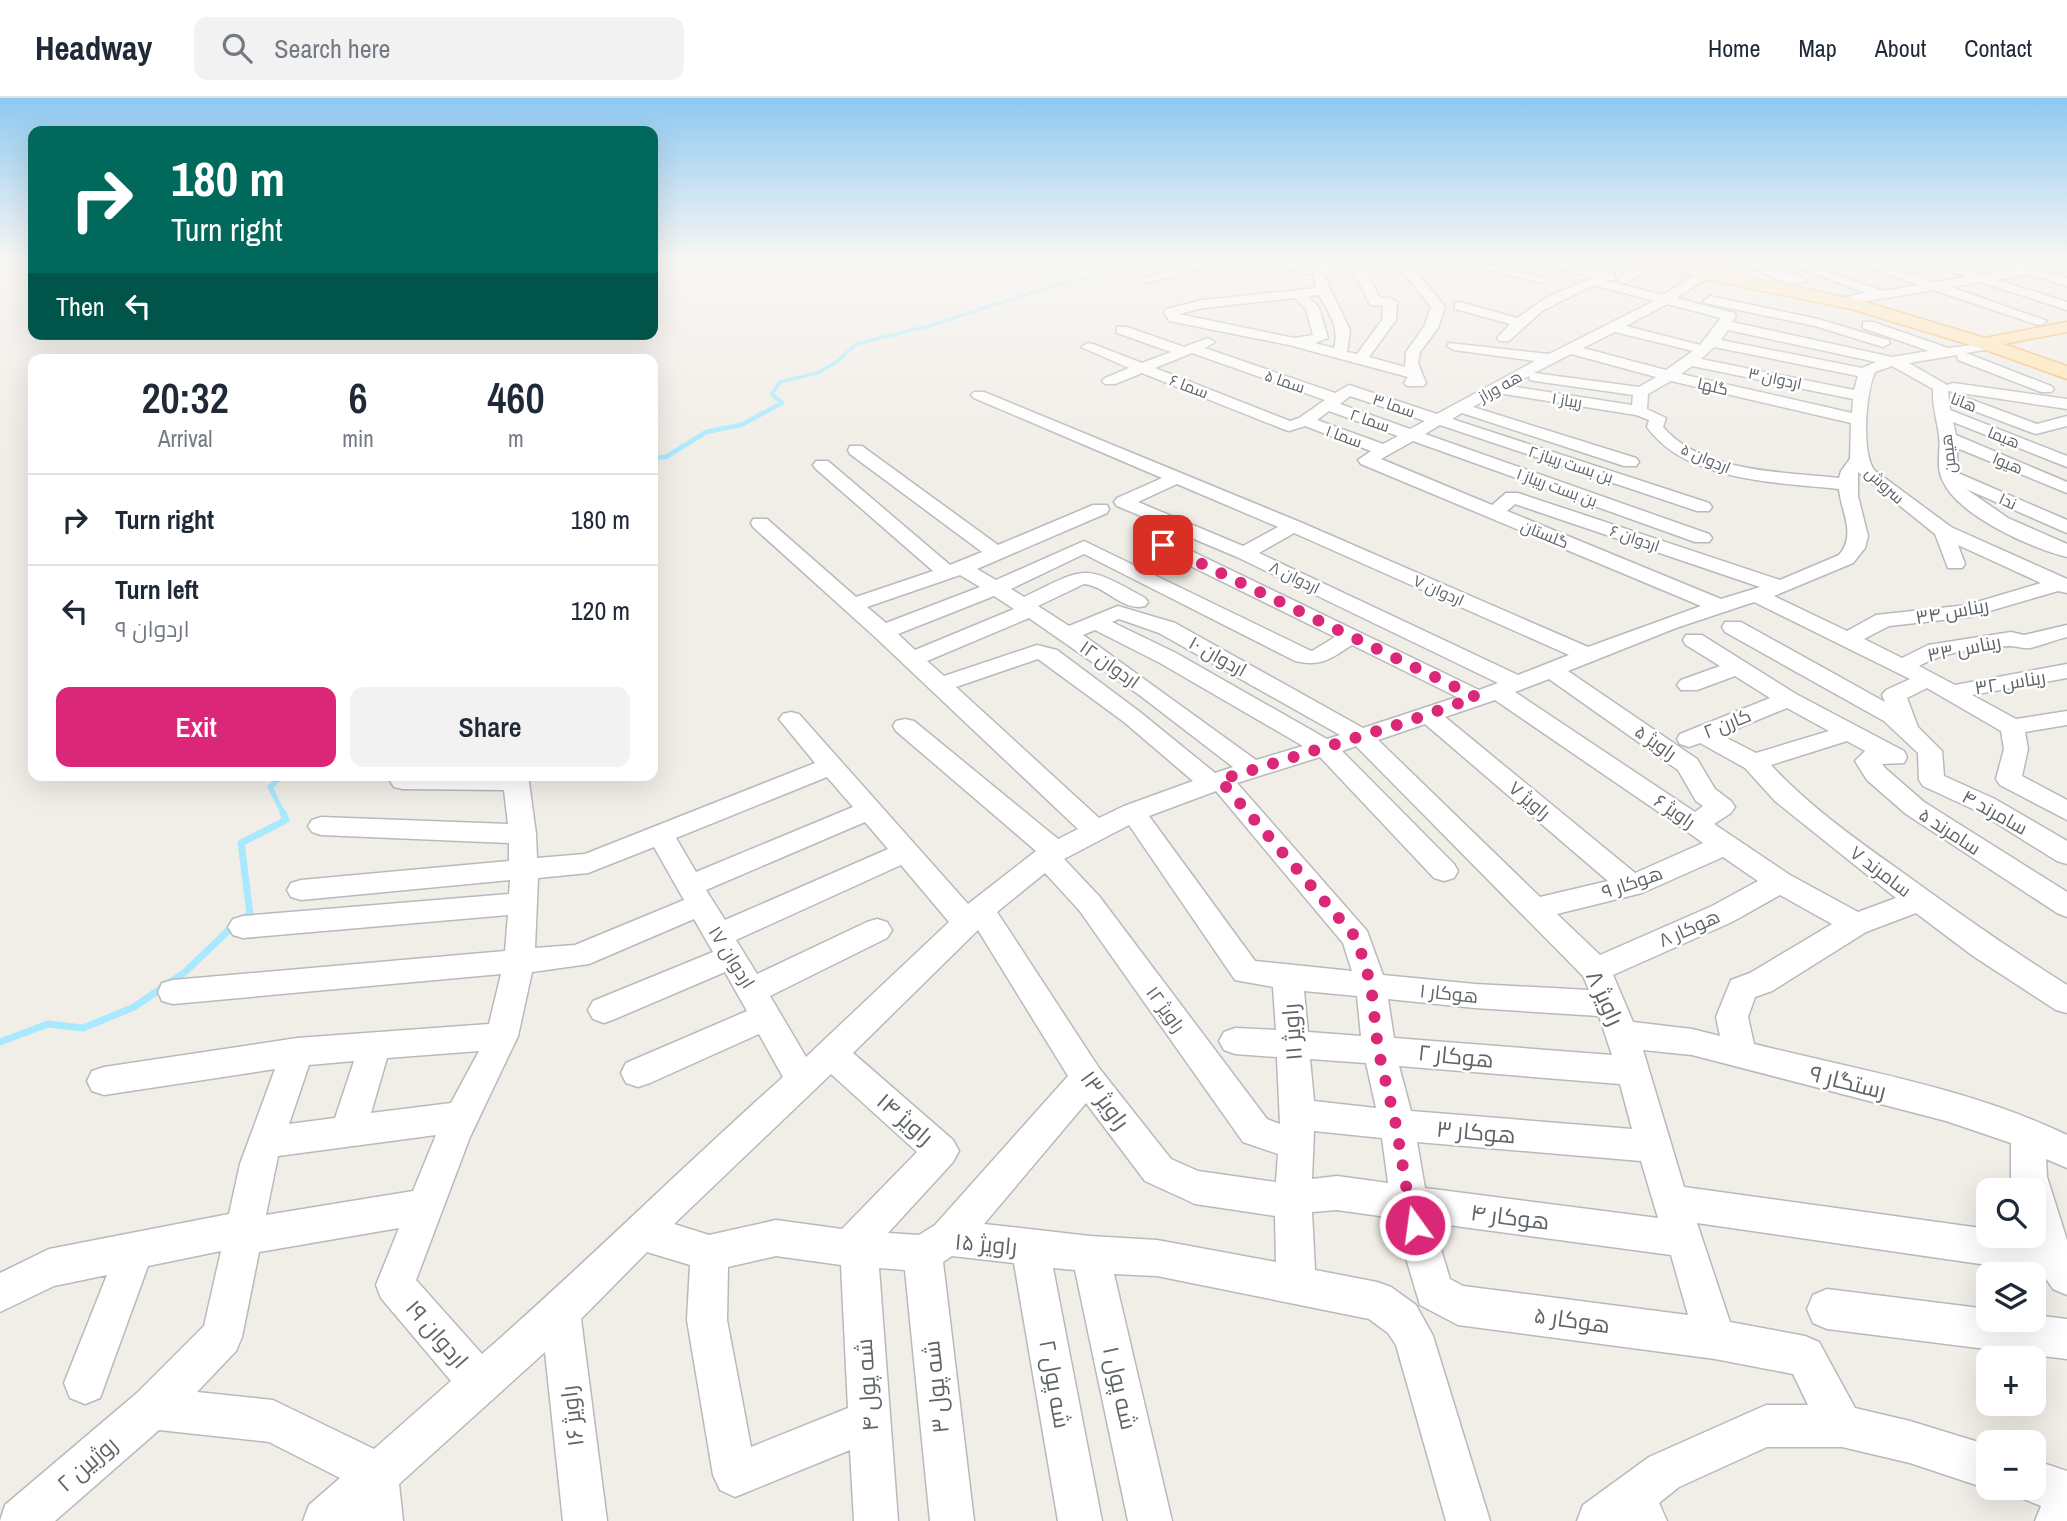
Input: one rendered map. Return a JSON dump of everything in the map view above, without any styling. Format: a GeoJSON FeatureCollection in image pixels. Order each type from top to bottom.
{"type":"FeatureCollection","features":[{"type":"Feature","properties":{"kind":"main road"},"geometry":{"type":"LineString","coordinates":[[1930,325],[1991,343],[2012,346],[2067,366]]}},
{"type":"Feature","properties":{"kind":"main road"},"geometry":{"type":"LineString","coordinates":[[1936,325],[1991,343],[2067,373]]}},
{"type":"Feature","properties":{"kind":"main road"},"geometry":{"type":"LineString","coordinates":[[1991,343],[2067,327]]}},
{"type":"Feature","properties":{"kind":"main road"},"geometry":{"type":"LineString","coordinates":[[2012,346],[2067,337]]}},
{"type":"Feature","properties":{"kind":"street"},"geometry":{"type":"LineString","coordinates":[[1215,325],[1293,342],[1416,378]]}},
{"type":"Feature","properties":{"kind":"street"},"geometry":{"type":"LineString","coordinates":[[1285,325],[1321,338]]}},
{"type":"Feature","properties":{"kind":"street"},"geometry":{"type":"LineString","coordinates":[[1317,325],[1321,338]]}},
{"type":"Feature","properties":{"kind":"street"},"geometry":{"type":"LineString","coordinates":[[1338,355],[1345,344],[1346,335],[1342,325]]}},
{"type":"Feature","properties":{"kind":"street"},"geometry":{"type":"LineString","coordinates":[[1359,360],[1385,325]]}},
{"type":"Feature","properties":{"kind":"street"},"geometry":{"type":"LineString","coordinates":[[1444,325],[1446,333]]}},
{"type":"Feature","properties":{"kind":"street"},"geometry":{"type":"LineString","coordinates":[[1501,345],[1515,325]]}},
{"type":"Feature","properties":{"kind":"street","name":"هه وراز"},"geometry":{"type":"LineString","coordinates":[[1367,460],[1520,374],[1616,325]]}},
{"type":"Feature","properties":{"kind":"street"},"geometry":{"type":"LineString","coordinates":[[1681,325],[1707,342]]}},
{"type":"Feature","properties":{"kind":"street"},"geometry":{"type":"LineString","coordinates":[[1681,325],[1707,342]]}},
{"type":"Feature","properties":{"kind":"street"},"geometry":{"type":"LineString","coordinates":[[1825,325],[1843,330],[1876,371]]}},
{"type":"Feature","properties":{"kind":"street"},"geometry":{"type":"LineString","coordinates":[[1871,325],[2067,397]]}},
{"type":"Feature","properties":{"kind":"street"},"geometry":{"type":"LineString","coordinates":[[1613,327],[1876,371],[1916,371],[1941,390],[2067,404]]}},
{"type":"Feature","properties":{"kind":"street"},"geometry":{"type":"LineString","coordinates":[[1754,327],[1876,371],[1914,358],[1956,355],[1991,343]]}},
{"type":"Feature","properties":{"kind":"street"},"geometry":{"type":"LineString","coordinates":[[1520,374],[1641,392],[1670,376],[1707,342],[1754,327],[1914,358]]}},
{"type":"Feature","properties":{"kind":"street"},"geometry":{"type":"LineString","coordinates":[[1521,354],[1522,337],[1535,328]]}},
{"type":"Feature","properties":{"kind":"street"},"geometry":{"type":"LineString","coordinates":[[1110,381],[1190,350],[1235,329]]}},
{"type":"Feature","properties":{"kind":"street","name":"سما ۵"},"geometry":{"type":"LineString","coordinates":[[1122,330],[1338,398]]}},
{"type":"Feature","properties":{"kind":"street"},"geometry":{"type":"LineString","coordinates":[[1370,344],[1404,348],[1446,333],[1501,345],[1521,354],[1670,376]]}},
{"type":"Feature","properties":{"kind":"street"},"geometry":{"type":"LineString","coordinates":[[1593,337],[1633,348]]}},
{"type":"Feature","properties":{"kind":"street"},"geometry":{"type":"LineString","coordinates":[[1293,342],[1321,338]]}},
{"type":"Feature","properties":{"kind":"street","name":"اردوان ۳"},"geometry":{"type":"LineString","coordinates":[[1707,342],[1808,379],[1876,371]]}},
{"type":"Feature","properties":{"kind":"street","name":"سما ۶"},"geometry":{"type":"LineString","coordinates":[[1088,347],[1297,424]]}},
{"type":"Feature","properties":{"kind":"street"},"geometry":{"type":"LineString","coordinates":[[1404,348],[1416,378]]}},
{"type":"Feature","properties":{"kind":"street","name":"گلها"},"geometry":{"type":"LineString","coordinates":[[1569,349],[1670,376],[1859,420]]}},
{"type":"Feature","properties":{"kind":"street","name":"سروش"},"geometry":{"type":"LineString","coordinates":[[1876,371],[1859,420],[1852,472],[1872,478],[1944,531],[2063,586]]}},
{"type":"Feature","properties":{"kind":"street"},"geometry":{"type":"LineString","coordinates":[[1297,424],[1368,377]]}},
{"type":"Feature","properties":{"kind":"street"},"geometry":{"type":"LineString","coordinates":[[1374,398],[1397,384],[1416,378]]}},
{"type":"Feature","properties":{"kind":"street","name":"ریباز ۱"},"geometry":{"type":"LineString","coordinates":[[1496,388],[1639,411]]}},
{"type":"Feature","properties":{"kind":"street","name":"هیمن"},"geometry":{"type":"LineString","coordinates":[[1941,390],[1941,412],[1948,438],[1950,480],[1973,505],[2001,523],[2067,551]]}},
{"type":"Feature","properties":{"kind":"street","name":"هانا"},"geometry":{"type":"LineString","coordinates":[[1941,390],[2036,429],[2067,421]]}},
{"type":"Feature","properties":{"kind":"street"},"geometry":{"type":"LineString","coordinates":[[1639,411],[1641,392]]}},
{"type":"Feature","properties":{"kind":"street","name":"اردوان ۷"},"geometry":{"type":"LineString","coordinates":[[979,395],[1293,526],[1585,654]]}},
{"type":"Feature","properties":{"kind":"street","name":"سما ۳"},"geometry":{"type":"LineString","coordinates":[[1338,398],[1374,398],[1438,421]]}},
{"type":"Feature","properties":{"kind":"street","name":"سما ۲"},"geometry":{"type":"LineString","coordinates":[[1338,398],[1412,435]]}},
{"type":"Feature","properties":{"kind":"street"},"geometry":{"type":"LineString","coordinates":[[1461,408],[1630,462]]}},
{"type":"Feature","properties":{"kind":"street","name":"اردوان ۵"},"geometry":{"type":"LineString","coordinates":[[1639,411],[1657,418],[1655,427],[1659,434],[1675,445],[1740,472],[1852,472]]}},
{"type":"Feature","properties":{"kind":"street","name":"هیما"},"geometry":{"type":"LineString","coordinates":[[1941,412],[2067,462]]}},
{"type":"Feature","properties":{"kind":"street","name":"بن بست ریباز ۲"},"geometry":{"type":"LineString","coordinates":[[1438,421],[1703,507]]}},
{"type":"Feature","properties":{"kind":"street","name":"سما ۱"},"geometry":{"type":"LineString","coordinates":[[1297,424],[1384,450]]}},
{"type":"Feature","properties":{"kind":"street","name":"بن بست ریباز ۱"},"geometry":{"type":"LineString","coordinates":[[1412,435],[1702,538]]}},
{"type":"Feature","properties":{"kind":"street","name":"هیوا"},"geometry":{"type":"LineString","coordinates":[[1948,438],[2067,488]]}},
{"type":"Feature","properties":{"kind":"street"},"geometry":{"type":"LineString","coordinates":[[856,450],[996,553]]}},
{"type":"Feature","properties":{"kind":"street","name":"گلستان"},"geometry":{"type":"LineString","coordinates":[[1367,460],[1728,617],[1892,716],[1908,731]]}},
{"type":"Feature","properties":{"kind":"street","name":"اردوان ۱۲"},"geometry":{"type":"LineString","coordinates":[[822,465],[955,570],[996,588],[1068,634],[1185,716],[1252,769]]}},
{"type":"Feature","properties":{"kind":"street"},"geometry":{"type":"LineString","coordinates":[[325,1521],[560,1312],[974,916],[1051,855],[1133,812],[1215,782],[1429,715],[1668,623],[1728,617],[1769,592],[1852,554],[1858,541],[1852,472]]}},
{"type":"Feature","properties":{"kind":"street","name":"ندا"},"geometry":{"type":"LineString","coordinates":[[1949,475],[2067,527]]}},
{"type":"Feature","properties":{"kind":"street","name":"اردوان ۸"},"geometry":{"type":"LineString","coordinates":[[1176,478],[1123,502],[1244,553],[1497,690]]}},
{"type":"Feature","properties":{"kind":"street","name":"اردوان ۶"},"geometry":{"type":"LineString","coordinates":[[1494,513],[1512,497],[1769,592]]}},
{"type":"Feature","properties":{"kind":"street"},"geometry":{"type":"LineString","coordinates":[[852,605],[955,570],[1100,509]]}},
{"type":"Feature","properties":{"kind":"street"},"geometry":{"type":"LineString","coordinates":[[760,523],[883,632],[1096,830]]}},
{"type":"Feature","properties":{"kind":"street"},"geometry":{"type":"LineString","coordinates":[[1244,553],[1293,526]]}},
{"type":"Feature","properties":{"kind":"street"},"geometry":{"type":"LineString","coordinates":[[1186,528],[1163,545],[1351,637],[1497,690]]}},
{"type":"Feature","properties":{"kind":"street"},"geometry":{"type":"LineString","coordinates":[[1944,531],[1955,564]]}},
{"type":"Feature","properties":{"kind":"street"},"geometry":{"type":"LineString","coordinates":[[883,632],[996,588],[1084,547],[1303,656],[1316,658],[1351,637]]}},
{"type":"Feature","properties":{"kind":"street"},"geometry":{"type":"LineString","coordinates":[[912,659],[1027,607],[1081,578],[1096,579],[1138,602]]}},
{"type":"Feature","properties":{"kind":"street","name":"ریناس ۳۴"},"geometry":{"type":"LineString","coordinates":[[1847,640],[1884,620],[1969,611],[2063,586]]}},
{"type":"Feature","properties":{"kind":"street"},"geometry":{"type":"LineString","coordinates":[[1769,592],[1847,640],[1928,679],[2012,727],[2067,718]]}},
{"type":"Feature","properties":{"kind":"street","name":"اردوان ۱۰"},"geometry":{"type":"LineString","coordinates":[[1068,634],[1118,612],[1167,628],[1361,737]]}},
{"type":"Feature","properties":{"kind":"street"},"geometry":{"type":"LineString","coordinates":[[1095,622],[1168,657],[1325,748],[1444,871]]}},
{"type":"Feature","properties":{"kind":"street","name":"ریناس ۳۳"},"geometry":{"type":"LineString","coordinates":[[1903,666],[1928,652],[1943,652],[2011,639],[2027,642],[2039,636],[2067,631]]}},
{"type":"Feature","properties":{"kind":"street"},"geometry":{"type":"LineString","coordinates":[[1225,659],[1260,634]]}},
{"type":"Feature","properties":{"kind":"street"},"geometry":{"type":"LineString","coordinates":[[1694,640],[1788,699],[1895,757],[1930,768],[1930,751],[1908,731],[1894,695],[1928,679]]}},
{"type":"Feature","properties":{"kind":"street"},"geometry":{"type":"LineString","coordinates":[[940,685],[1037,652],[1049,655],[1215,782],[1357,939],[1371,985],[1378,1049],[1396,1125],[1409,1204]]}},
{"type":"Feature","properties":{"kind":"street"},"geometry":{"type":"LineString","coordinates":[[1689,685],[1738,667]]}},
{"type":"Feature","properties":{"kind":"street","name":"راویژ ۵"},"geometry":{"type":"LineString","coordinates":[[1550,669],[1688,765],[1705,795],[1722,807],[1694,824]]}},
{"type":"Feature","properties":{"kind":"street","name":"ریناس ۳۲"},"geometry":{"type":"LineString","coordinates":[[1954,693],[1977,684],[2040,679],[2067,671]]}},
{"type":"Feature","properties":{"kind":"street","name":"راویژ ۶"},"geometry":{"type":"LineString","coordinates":[[1497,690],[1780,882],[1856,924]]}},
{"type":"Feature","properties":{"kind":"street","name":"کارن ۲"},"geometry":{"type":"LineString","coordinates":[[1667,749],[1788,699]]}},
{"type":"Feature","properties":{"kind":"street","name":"راویژ ۷"},"geometry":{"type":"LineString","coordinates":[[1429,715],[1632,886]]}},
{"type":"Feature","properties":{"kind":"street","name":"راویژ ۱۳"},"geometry":{"type":"LineString","coordinates":[[792,719],[906,852],[974,916],[1087,1078],[1158,1170],[1195,1186],[1270,1200],[1293,1199]]}},
{"type":"Feature","properties":{"kind":"street","name":"راویژ ۱۲"},"geometry":{"type":"LineString","coordinates":[[905,726],[1051,855],[1255,1131],[1297,1129]]}},
{"type":"Feature","properties":{"kind":"street"},"geometry":{"type":"LineString","coordinates":[[2012,727],[2016,749],[2009,779],[2067,811]]}},
{"type":"Feature","properties":{"kind":"street"},"geometry":{"type":"LineString","coordinates":[[1754,762],[1851,732]]}},
{"type":"Feature","properties":{"kind":"street","name":"سامرند ۷"},"geometry":{"type":"LineString","coordinates":[[1701,734],[1754,762],[1784,796],[1920,900],[1984,948],[2067,1001]]}},
{"type":"Feature","properties":{"kind":"street","name":"راویژ ۸"},"geometry":{"type":"LineString","coordinates":[[1361,737],[1597,970],[1634,1071],[1670,1202],[1685,1239],[1715,1339]]}},
{"type":"Feature","properties":{"kind":"street","name":"سامرند ۵"},"geometry":{"type":"LineString","coordinates":[[1895,757],[1874,756],[1867,761],[1876,774],[1915,808],[2067,906]]}},
{"type":"Feature","properties":{"kind":"street"},"geometry":{"type":"LineString","coordinates":[[301,890],[589,863],[831,765]]}},
{"type":"Feature","properties":{"kind":"street","name":"سامرند ۴"},"geometry":{"type":"LineString","coordinates":[[1930,768],[1932,780],[1986,804],[2067,854]]}},
{"type":"Feature","properties":{"kind":"street"},"geometry":{"type":"LineString","coordinates":[[0,1293],[49,1268],[242,1233],[428,1206],[461,1118],[502,1036],[518,961],[524,871],[523,834],[515,781]]}},
{"type":"Feature","properties":{"kind":"street"},"geometry":{"type":"LineString","coordinates":[[2036,794],[2067,798]]}},
{"type":"Feature","properties":{"kind":"street"},"geometry":{"type":"LineString","coordinates":[[173,992],[578,956],[694,895],[870,810]]}},
{"type":"Feature","properties":{"kind":"street","name":"راویژ ۱۱"},"geometry":{"type":"LineString","coordinates":[[1133,812],[1246,972],[1288,977],[1297,1129],[1293,1199],[1296,1283]]}},
{"type":"Feature","properties":{"kind":"street"},"geometry":{"type":"LineString","coordinates":[[321,826],[523,834]]}},
{"type":"Feature","properties":{"kind":"street","name":"اردوان ۱۷"},"geometry":{"type":"LineString","coordinates":[[660,834],[724,947],[760,1003],[802,1081]]}},
{"type":"Feature","properties":{"kind":"street","name":"هوکار ۹"},"geometry":{"type":"LineString","coordinates":[[1536,908],[1632,886],[1724,845]]}},
{"type":"Feature","properties":{"kind":"street"},"geometry":{"type":"LineString","coordinates":[[604,1010],[906,852]]}},
{"type":"Feature","properties":{"kind":"street","name":"هوکار ۸"},"geometry":{"type":"LineString","coordinates":[[1597,970],[1722,914],[1780,882]]}},
{"type":"Feature","properties":{"kind":"street"},"geometry":{"type":"LineString","coordinates":[[1739,1052],[1732,1017],[1742,989],[1761,982],[1856,924],[1920,900]]}},
{"type":"Feature","properties":{"kind":"street"},"geometry":{"type":"LineString","coordinates":[[243,928],[523,903]]}},
{"type":"Feature","properties":{"kind":"street"},"geometry":{"type":"LineString","coordinates":[[638,1073],[760,1003],[877,930]]}},
{"type":"Feature","properties":{"kind":"street","name":"هوکار ۱"},"geometry":{"type":"LineString","coordinates":[[1288,977],[1475,996],[1617,1019]]}},
{"type":"Feature","properties":{"kind":"street","name":"رستگار ۹"},"geometry":{"type":"LineString","coordinates":[[1617,1019],[1824,1077],[1947,1106],[2066,1144]]}},
{"type":"Feature","properties":{"kind":"street"},"geometry":{"type":"LineString","coordinates":[[104,1081],[298,1052],[502,1036]]}},
{"type":"Feature","properties":{"kind":"street","name":"هوکار ۲"},"geometry":{"type":"LineString","coordinates":[[1235,1041],[1378,1049],[1481,1060],[1634,1071]]}},
{"type":"Feature","properties":{"kind":"street"},"geometry":{"type":"LineString","coordinates":[[348,1131],[374,1045]]}},
{"type":"Feature","properties":{"kind":"street"},"geometry":{"type":"LineString","coordinates":[[152,1408],[222,1337],[258,1164],[298,1052]]}},
{"type":"Feature","properties":{"kind":"street","name":"راویژ ۱۴"},"geometry":{"type":"LineString","coordinates":[[831,1054],[941,1151],[854,1248]]}},
{"type":"Feature","properties":{"kind":"street"},"geometry":{"type":"LineString","coordinates":[[935,1245],[1087,1078]]}},
{"type":"Feature","properties":{"kind":"street"},"geometry":{"type":"LineString","coordinates":[[267,1142],[461,1118]]}},
{"type":"Feature","properties":{"kind":"street","name":"هوکار ۳"},"geometry":{"type":"LineString","coordinates":[[1297,1129],[1396,1125],[1655,1147]]}},
{"type":"Feature","properties":{"kind":"street"},"geometry":{"type":"LineString","coordinates":[[2028,1133],[2029,1178]]}},
{"type":"Feature","properties":{"kind":"street","name":"هوکار ۴"},"geometry":{"type":"LineString","coordinates":[[1293,1199],[1337,1193],[1685,1239]]}},
{"type":"Feature","properties":{"kind":"street"},"geometry":{"type":"LineString","coordinates":[[1670,1202],[2060,1266],[2046,1227]]}},
{"type":"Feature","properties":{"kind":"street","name":"هوکار ۵"},"geometry":{"type":"LineString","coordinates":[[1409,1204],[1434,1291],[1458,1305],[1715,1339],[1805,1356],[1842,1426]]}},
{"type":"Feature","properties":{"kind":"street","name":"اردوان ۱۹"},"geometry":{"type":"LineString","coordinates":[[428,1206],[395,1285],[479,1382]]}},
{"type":"Feature","properties":{"kind":"street","name":"راویژ ۱۵"},"geometry":{"type":"LineString","coordinates":[[641,1232],[709,1253],[776,1238],[854,1248],[935,1245],[1030,1247],[1157,1258],[1296,1283]]}},
{"type":"Feature","properties":{"kind":"street","name":"شه پول ۳"},"geometry":{"type":"LineString","coordinates":[[935,1245],[932,1356],[952,1521]]}},
{"type":"Feature","properties":{"kind":"street","name":"شه پول ۲"},"geometry":{"type":"LineString","coordinates":[[1030,1247],[1080,1521]]}},
{"type":"Feature","properties":{"kind":"street","name":"شه پول ۴"},"geometry":{"type":"LineString","coordinates":[[854,1248],[876,1521]]}},
{"type":"Feature","properties":{"kind":"street"},"geometry":{"type":"LineString","coordinates":[[85,1383],[135,1251]]}},
{"type":"Feature","properties":{"kind":"street"},"geometry":{"type":"LineString","coordinates":[[709,1253],[707,1320],[735,1475],[869,1421]]}},
{"type":"Feature","properties":{"kind":"street","name":"شه پول ۱"},"geometry":{"type":"LineString","coordinates":[[1090,1254],[1150,1521]]}},
{"type":"Feature","properties":{"kind":"street"},"geometry":{"type":"LineString","coordinates":[[1296,1283],[1377,1301],[1402,1320],[1413,1336],[1468,1521]]}},
{"type":"Feature","properties":{"kind":"street"},"geometry":{"type":"LineString","coordinates":[[1827,1309],[2067,1339]]}},
{"type":"Feature","properties":{"kind":"street","name":"راویژ ۱۶"},"geometry":{"type":"LineString","coordinates":[[560,1312],[585,1521]]}},
{"type":"Feature","properties":{"kind":"street"},"geometry":{"type":"LineString","coordinates":[[152,1408],[273,1421],[376,1473]]}},
{"type":"Feature","properties":{"kind":"street","name":"روژبین ۲"},"geometry":{"type":"LineString","coordinates":[[21,1521],[152,1408]]}},
{"type":"Feature","properties":{"kind":"street"},"geometry":{"type":"LineString","coordinates":[[1625,1513],[1664,1472],[1766,1426],[1842,1426],[1910,1442],[1976,1463]]}},
{"type":"Feature","properties":{"kind":"street"},"geometry":{"type":"LineString","coordinates":[[376,1473],[382,1521]]}},
{"type":"Feature","properties":{"kind":"street"},"geometry":{"type":"LineString","coordinates":[[2046,1486],[2067,1493]]}},
{"type":"Feature","properties":{"kind":"street"},"geometry":{"type":"LineString","coordinates":[[2057,1521],[2067,1516]]}},
{"type":"Feature","properties":{"kind":"waterway"},"geometry":{"type":"LineString","coordinates":[[777,398],[772,394],[780,382],[817,373],[837,362],[856,344],[931,325]]}},
{"type":"Feature","properties":{"kind":"waterway"},"geometry":{"type":"LineString","coordinates":[[658,458],[666,457],[706,432],[741,425],[782,403],[775,397]]}},
{"type":"Feature","properties":{"kind":"waterway"},"geometry":{"type":"LineString","coordinates":[[277,781],[270,787],[283,813]]}},
{"type":"Feature","properties":{"kind":"waterway"},"geometry":{"type":"LineString","coordinates":[[243,919],[250,914],[241,843],[286,820],[283,813]]}},
{"type":"Feature","properties":{"kind":"waterway"},"geometry":{"type":"LineString","coordinates":[[0,1042],[48,1024],[83,1028],[134,1007],[184,973],[234,925]]}},
{"type":"Feature","properties":{"kind":"route"},"geometry":{"type":"LineString","coordinates":[[1163,545],[1476,697],[1429,715],[1220,780],[1357,939],[1371,985],[1378,1049],[1415,1225]]}}]}
